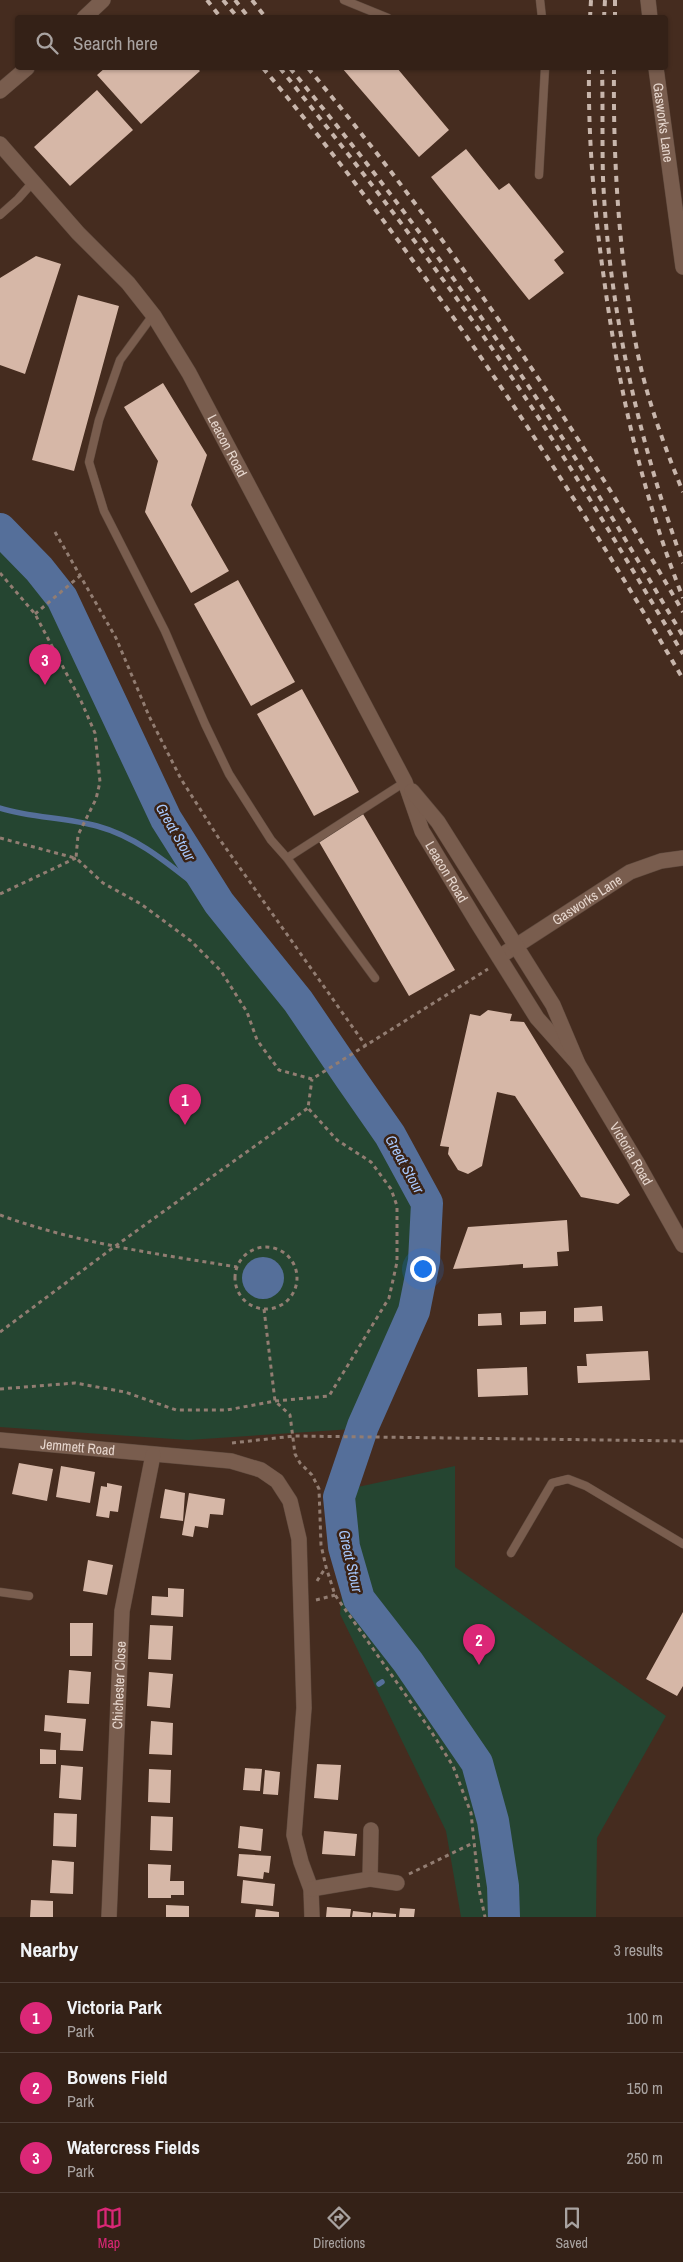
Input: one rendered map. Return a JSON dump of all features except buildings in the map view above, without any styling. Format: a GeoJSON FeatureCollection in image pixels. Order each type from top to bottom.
{"type":"FeatureCollection","features":[{"type":"Feature","properties":{"kind":"street"},"geometry":{"type":"LineString","coordinates":[[87,15],[103,0]]}},
{"type":"Feature","properties":{"kind":"street"},"geometry":{"type":"LineString","coordinates":[[648,0],[650,15]]}},
{"type":"Feature","properties":{"kind":"street"},"geometry":{"type":"LineString","coordinates":[[0,91],[25,70]]}},
{"type":"Feature","properties":{"kind":"street","name":"Gasworks Lane"},"geometry":{"type":"LineString","coordinates":[[656,70],[683,267]]}},
{"type":"Feature","properties":{"kind":"street","name":"Leacon Road"},"geometry":{"type":"LineString","coordinates":[[0,144],[78,233],[128,284],[153,315],[189,373],[405,782],[422,831],[499,957]]}},
{"type":"Feature","properties":{"kind":"street","name":"Leacon Road"},"geometry":{"type":"LineString","coordinates":[[405,782],[438,822],[515,946]]}},
{"type":"Feature","properties":{"kind":"street","name":"Gasworks Lane"},"geometry":{"type":"LineString","coordinates":[[499,957],[630,872],[662,861],[683,858]]}},
{"type":"Feature","properties":{"kind":"street","name":"Victoria Road"},"geometry":{"type":"LineString","coordinates":[[515,946],[553,1006],[578,1064],[636,1160],[683,1245]]}},
{"type":"Feature","properties":{"kind":"street","name":"Victoria Road"},"geometry":{"type":"LineString","coordinates":[[499,957],[537,1018],[578,1064]]}},
{"type":"Feature","properties":{"kind":"street","name":"Jemmett Road"},"geometry":{"type":"LineString","coordinates":[[0,1440],[232,1461],[261,1470],[277,1482],[290,1501],[299,1539],[304,1708],[294,1835],[300,1862],[311,1889]]}},
{"type":"Feature","properties":{"kind":"street","name":"Chichester Close"},"geometry":{"type":"LineString","coordinates":[[109,1917],[122,1611],[153,1455]]}},
{"type":"Feature","properties":{"kind":"street"},"geometry":{"type":"LineString","coordinates":[[370,1879],[371,1830]]}},
{"type":"Feature","properties":{"kind":"street"},"geometry":{"type":"LineString","coordinates":[[312,1917],[311,1889],[370,1879],[397,1883]]}},
{"type":"Feature","properties":{"kind":"lane"},"geometry":{"type":"LineString","coordinates":[[344,0],[381,15]]}},
{"type":"Feature","properties":{"kind":"lane"},"geometry":{"type":"LineString","coordinates":[[540,0],[542,15]]}},
{"type":"Feature","properties":{"kind":"lane"},"geometry":{"type":"LineString","coordinates":[[539,175],[545,70]]}},
{"type":"Feature","properties":{"kind":"lane"},"geometry":{"type":"LineString","coordinates":[[0,214],[18,199],[33,182]]}},
{"type":"Feature","properties":{"kind":"lane"},"geometry":{"type":"LineString","coordinates":[[153,315],[120,360],[99,420],[89,462],[104,511],[165,631],[204,724],[229,774],[271,840],[287,858],[374,978]]}},
{"type":"Feature","properties":{"kind":"lane"},"geometry":{"type":"LineString","coordinates":[[287,858],[405,782]]}},
{"type":"Feature","properties":{"kind":"lane"},"geometry":{"type":"LineString","coordinates":[[511,1553],[552,1483],[568,1478],[586,1486],[683,1544]]}},
{"type":"Feature","properties":{"kind":"lane"},"geometry":{"type":"LineString","coordinates":[[0,1592],[29,1596]]}},
{"type":"Feature","properties":{"kind":"path"},"geometry":{"type":"LineString","coordinates":[[55,532],[116,638],[148,716],[181,779],[218,838],[366,1046]]}},
{"type":"Feature","properties":{"kind":"path"},"geometry":{"type":"LineString","coordinates":[[0,573],[35,614],[81,701],[95,733],[100,782],[89,816],[78,835],[76,858]]}},
{"type":"Feature","properties":{"kind":"path"},"geometry":{"type":"LineString","coordinates":[[35,614],[81,575]]}},
{"type":"Feature","properties":{"kind":"path"},"geometry":{"type":"LineString","coordinates":[[0,838],[76,858],[103,883],[141,904],[190,941],[221,971],[247,1012],[257,1040],[279,1070],[312,1079],[486,972],[499,957]]}},
{"type":"Feature","properties":{"kind":"path"},"geometry":{"type":"LineString","coordinates":[[0,894],[76,858]]}},
{"type":"Feature","properties":{"kind":"path"},"geometry":{"type":"LineString","coordinates":[[0,1332],[114,1247],[308,1108],[312,1079]]}},
{"type":"Feature","properties":{"kind":"path"},"geometry":{"type":"LineString","coordinates":[[0,1389],[75,1383],[125,1392],[176,1410],[227,1410],[274,1401],[329,1396],[389,1298],[397,1262],[397,1206],[391,1189],[371,1162],[337,1140],[308,1108]]}},
{"type":"Feature","properties":{"kind":"path"},"geometry":{"type":"LineString","coordinates":[[0,1215],[30,1226],[114,1247],[237,1266]]}},
{"type":"Feature","properties":{"kind":"path"},"geometry":{"type":"LineString","coordinates":[[264,1248],[279,1250],[288,1256],[296,1273],[293,1293],[279,1306],[264,1309],[249,1304],[241,1297],[236,1287],[235,1277],[237,1266],[243,1257],[250,1251],[264,1248]]}},
{"type":"Feature","properties":{"kind":"path"},"geometry":{"type":"LineString","coordinates":[[264,1309],[274,1401],[290,1415],[295,1454],[300,1463],[312,1475],[319,1489],[322,1545],[326,1567],[335,1594],[429,1728],[453,1766],[471,1813],[473,1842],[485,1917]]}},
{"type":"Feature","properties":{"kind":"path"},"geometry":{"type":"LineString","coordinates":[[229,1444],[294,1436],[683,1442]]}},
{"type":"Feature","properties":{"kind":"path"},"geometry":{"type":"LineString","coordinates":[[409,1873],[473,1842]]}},
{"type":"Feature","properties":{"kind":"green space"},"geometry":{"type":"Polygon","coordinates":[[[0,544],[20,561],[41,587],[60,620],[78,656],[136,789],[154,822],[189,873],[191,883],[251,950],[270,976],[404,1178],[416,1202],[419,1220],[405,1310],[353,1429],[188,1440],[0,1427],[0,544]]]}},
{"type":"Feature","properties":{"kind":"green space"},"geometry":{"type":"Polygon","coordinates":[[[455,1466],[455,1567],[666,1716],[597,1838],[596,1917],[461,1917],[446,1831],[340,1614],[353,1488],[455,1466]]]}},
{"type":"Feature","properties":{"kind":"water"},"geometry":{"type":"Polygon","coordinates":[[[259,1257],[267,1257],[278,1263],[284,1278],[278,1293],[267,1299],[259,1299],[248,1293],[242,1282],[242,1274],[248,1263],[259,1257]]]}},
{"type":"Feature","properties":{"kind":"waterway","name":"Great Stour"},"geometry":{"type":"LineString","coordinates":[[0,529],[39,569],[62,598],[166,819],[219,903],[298,1001],[390,1135],[427,1203],[424,1261],[414,1311],[363,1426],[339,1497],[344,1547],[359,1599],[408,1662],[477,1763],[493,1821],[503,1886],[504,1917]]}},
{"type":"Feature","properties":{"kind":"waterway"},"geometry":{"type":"LineString","coordinates":[[0,808],[24,814],[85,823],[114,832],[131,840],[161,859],[219,903]]}},
{"type":"Feature","properties":{"kind":"waterway"},"geometry":{"type":"LineString","coordinates":[[401,1667],[408,1662]]}},
{"type":"Feature","properties":{"kind":"railway"},"geometry":{"type":"LineString","coordinates":[[207,0],[219,15]]}},
{"type":"Feature","properties":{"kind":"railway"},"geometry":{"type":"LineString","coordinates":[[223,0],[236,15]]}},
{"type":"Feature","properties":{"kind":"railway"},"geometry":{"type":"LineString","coordinates":[[235,0],[247,15]]}},
{"type":"Feature","properties":{"kind":"railway"},"geometry":{"type":"LineString","coordinates":[[252,0],[264,15]]}},
{"type":"Feature","properties":{"kind":"railway"},"geometry":{"type":"LineString","coordinates":[[590,15],[591,0]]}},
{"type":"Feature","properties":{"kind":"railway"},"geometry":{"type":"LineString","coordinates":[[604,15],[605,0]]}},
{"type":"Feature","properties":{"kind":"railway"},"geometry":{"type":"LineString","coordinates":[[615,0],[615,15]]}},
{"type":"Feature","properties":{"kind":"railway"},"geometry":{"type":"LineString","coordinates":[[265,70],[322,140],[378,214],[486,364],[587,520],[683,679]]}},
{"type":"Feature","properties":{"kind":"railway"},"geometry":{"type":"LineString","coordinates":[[282,70],[404,227],[493,349],[563,456],[683,654]]}},
{"type":"Feature","properties":{"kind":"railway"},"geometry":{"type":"LineString","coordinates":[[292,70],[363,158],[501,345],[580,466],[683,636]]}},
{"type":"Feature","properties":{"kind":"railway"},"geometry":{"type":"LineString","coordinates":[[310,70],[411,198],[507,332],[598,471],[683,612]]}},
{"type":"Feature","properties":{"kind":"railway"},"geometry":{"type":"LineString","coordinates":[[589,70],[591,147],[597,226],[617,361],[644,481],[655,520],[683,598]]}},
{"type":"Feature","properties":{"kind":"railway"},"geometry":{"type":"LineString","coordinates":[[602,70],[603,178],[606,227],[619,325],[639,421],[652,469],[683,563]]}},
{"type":"Feature","properties":{"kind":"railway"},"geometry":{"type":"LineString","coordinates":[[614,70],[618,212],[631,320],[642,373],[652,407],[663,442],[683,492]]}},
{"type":"Feature","properties":{"kind":"place","name":"Watercress Fields"},"geometry":{"type":"Point","coordinates":[45,685]}},
{"type":"Feature","properties":{"kind":"place","name":"Victoria Park"},"geometry":{"type":"Point","coordinates":[185,1125]}},
{"type":"Feature","properties":{"kind":"place","name":"Bowens Field"},"geometry":{"type":"Point","coordinates":[479,1665]}}]}
